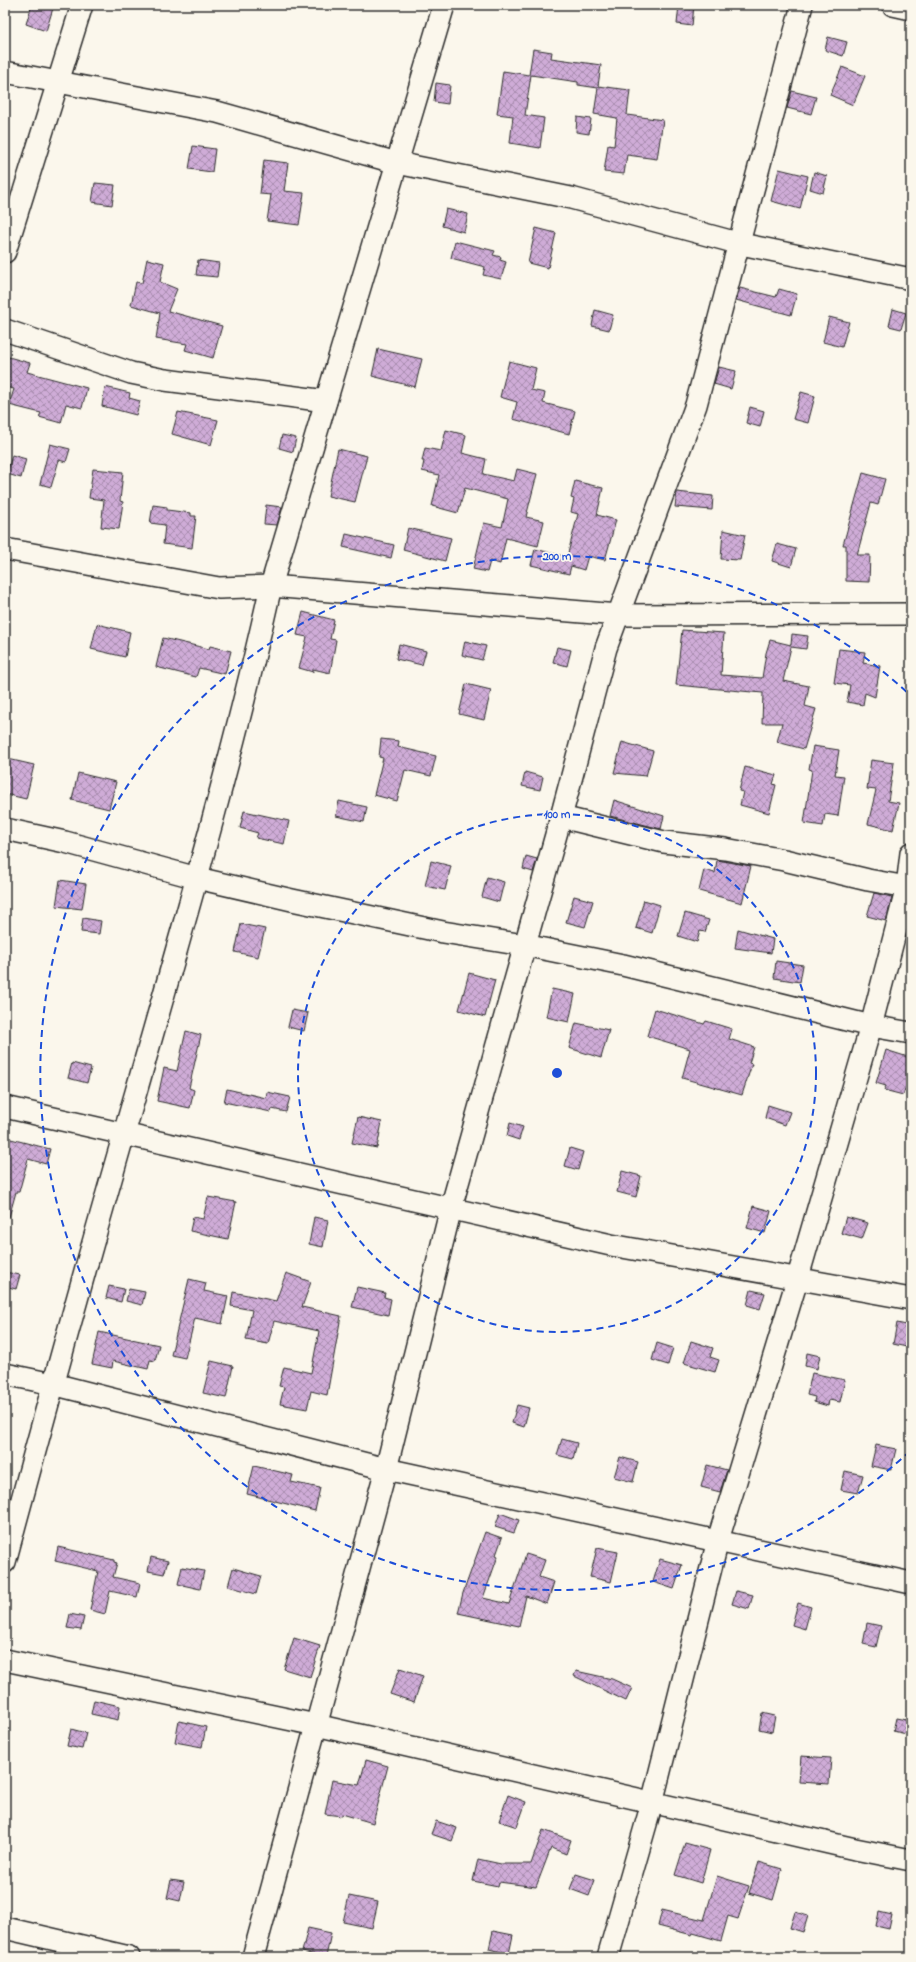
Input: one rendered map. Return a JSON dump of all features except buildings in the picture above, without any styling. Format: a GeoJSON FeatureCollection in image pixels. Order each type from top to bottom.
{"type":"FeatureCollection","features":[{"type":"Feature","properties":{"kind":"street"},"geometry":{"type":"LineString","coordinates":[[5,252],[82,5]]}},
{"type":"Feature","properties":{"kind":"street"},"geometry":{"type":"LineString","coordinates":[[5,1562],[53,1384],[197,878],[260,638],[271,586],[444,5]]}},
{"type":"Feature","properties":{"kind":"street"},"geometry":{"type":"LineString","coordinates":[[252,1957],[386,1469],[451,1208],[561,817],[606,648],[696,405],[741,244],[802,5]]}},
{"type":"Feature","properties":{"kind":"street"},"geometry":{"type":"LineString","coordinates":[[893,5],[911,9]]}},
{"type":"Feature","properties":{"kind":"street"},"geometry":{"type":"LineString","coordinates":[[5,72],[217,112],[397,163],[571,198],[741,244],[911,279]]}},
{"type":"Feature","properties":{"kind":"street"},"geometry":{"type":"LineString","coordinates":[[5,330],[131,373],[165,380],[326,401]]}},
{"type":"Feature","properties":{"kind":"street"},"geometry":{"type":"LineString","coordinates":[[5,549],[219,588],[271,586],[618,615],[911,614]]}},
{"type":"Feature","properties":{"kind":"street"},"geometry":{"type":"LineString","coordinates":[[561,817],[664,842],[725,849],[776,858],[868,880],[907,887]]}},
{"type":"Feature","properties":{"kind":"street"},"geometry":{"type":"LineString","coordinates":[[5,828],[65,842],[197,878],[443,932],[524,945],[623,965],[871,1026],[911,1033]]}},
{"type":"Feature","properties":{"kind":"street"},"geometry":{"type":"LineString","coordinates":[[608,1957],[652,1803],[718,1540],[798,1277],[871,1026],[907,887],[911,853]]}},
{"type":"Feature","properties":{"kind":"street"},"geometry":{"type":"LineString","coordinates":[[5,1107],[611,1245],[798,1277],[911,1299]]}},
{"type":"Feature","properties":{"kind":"street"},"geometry":{"type":"LineString","coordinates":[[5,1374],[53,1384],[386,1469],[911,1583]]}},
{"type":"Feature","properties":{"kind":"street"},"geometry":{"type":"LineString","coordinates":[[5,1660],[316,1725],[855,1850],[911,1860]]}},
{"type":"Feature","properties":{"kind":"street"},"geometry":{"type":"LineString","coordinates":[[5,1928],[129,1957]]}}]}
